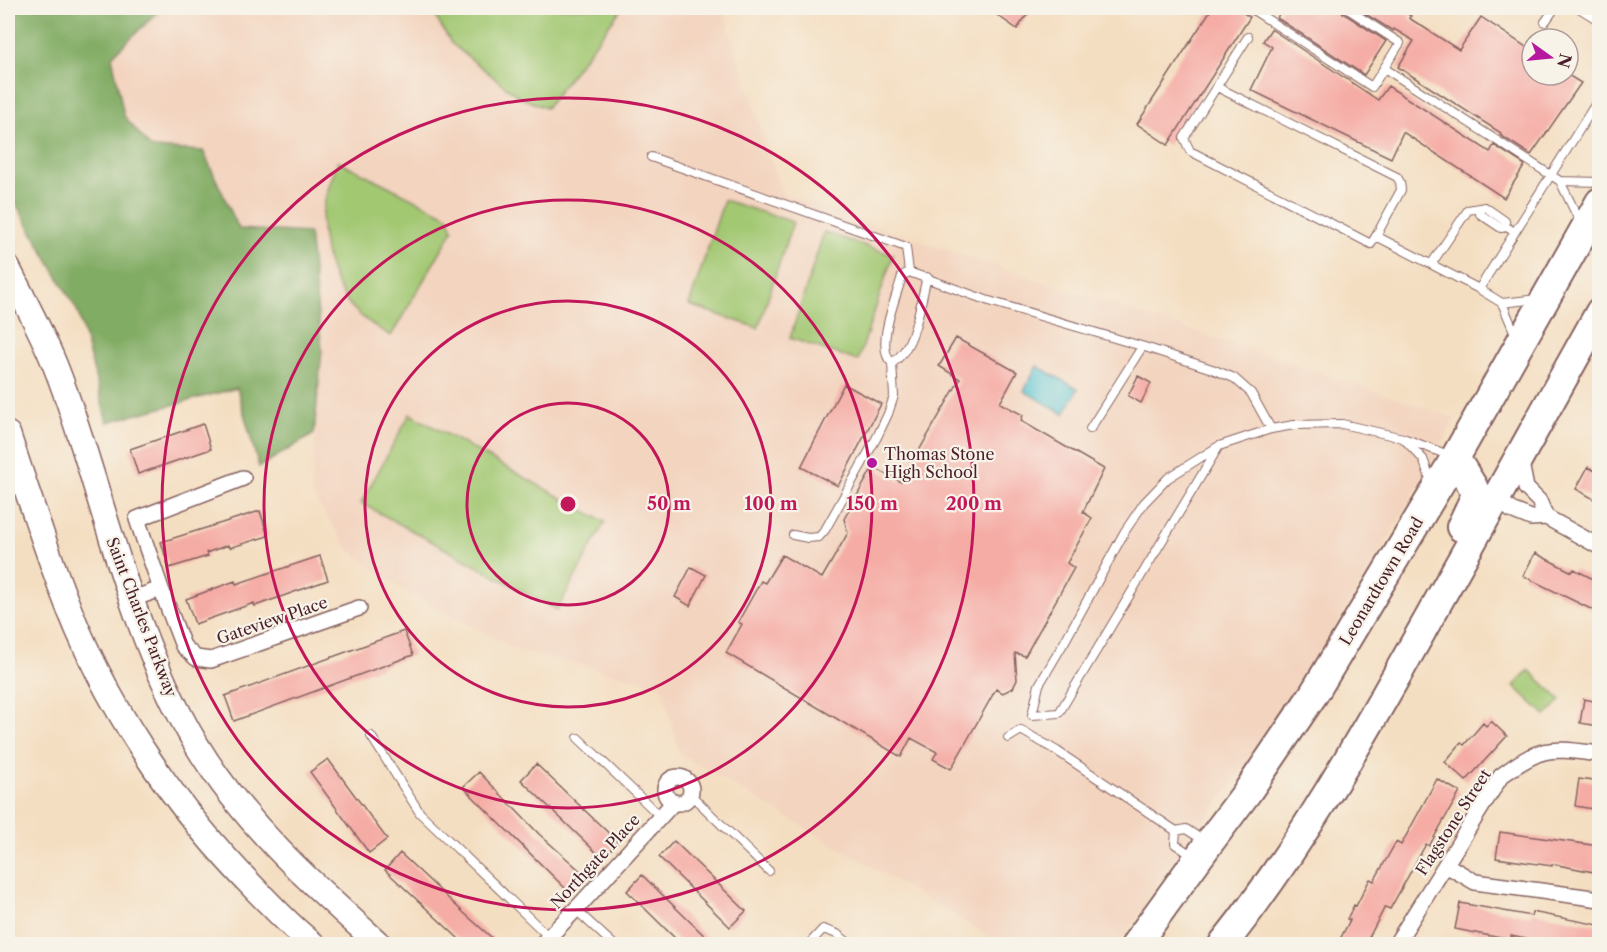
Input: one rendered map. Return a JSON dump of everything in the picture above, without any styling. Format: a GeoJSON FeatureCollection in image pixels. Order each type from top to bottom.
{"type":"FeatureCollection","features":[{"type":"Feature","properties":{"kind":"highway","name":"Leonardtown Road"},"geometry":{"type":"LineString","coordinates":[[1137,945],[1313,696],[1455,458],[1599,202]]}},
{"type":"Feature","properties":{"kind":"highway"},"geometry":{"type":"LineString","coordinates":[[1223,945],[1287,856],[1348,759],[1520,458],[1599,312]]}},
{"type":"Feature","properties":{"kind":"highway"},"geometry":{"type":"LineString","coordinates":[[1496,497],[1474,459],[1477,441],[1501,399],[1515,350]]}},
{"type":"Feature","properties":{"kind":"highway"},"geometry":{"type":"LineString","coordinates":[[1406,657],[1409,624],[1476,499],[1473,487],[1455,458]]}},
{"type":"Feature","properties":{"kind":"main road","name":"Saint Charles Parkway"},"geometry":{"type":"LineString","coordinates":[[8,268],[52,358],[78,430],[132,599],[165,683],[197,745],[245,813],[298,872],[379,945]]}},
{"type":"Feature","properties":{"kind":"main road"},"geometry":{"type":"LineString","coordinates":[[8,434],[61,590],[87,648],[126,724],[159,774],[204,834],[235,869],[313,945]]}},
{"type":"Feature","properties":{"kind":"street"},"geometry":{"type":"LineString","coordinates":[[1520,458],[1526,488],[1539,501],[1545,517]]}},
{"type":"Feature","properties":{"kind":"street"},"geometry":{"type":"LineString","coordinates":[[132,599],[161,589],[137,519],[243,478]]}},
{"type":"Feature","properties":{"kind":"street"},"geometry":{"type":"LineString","coordinates":[[1496,497],[1511,510],[1530,518],[1545,517],[1599,547]]}},
{"type":"Feature","properties":{"kind":"street","name":"Gateview Place"},"geometry":{"type":"LineString","coordinates":[[161,589],[183,646],[189,654],[204,660],[211,660],[359,608]]}},
{"type":"Feature","properties":{"kind":"street","name":"Flagstone Street"},"geometry":{"type":"LineString","coordinates":[[1396,945],[1502,776],[1527,758],[1544,750],[1563,749],[1599,754]]}},
{"type":"Feature","properties":{"kind":"street"},"geometry":{"type":"LineString","coordinates":[[674,778],[686,780],[690,786],[690,794],[684,801],[674,802],[665,791],[668,782],[674,778]]}},
{"type":"Feature","properties":{"kind":"street","name":"Northgate Place"},"geometry":{"type":"LineString","coordinates":[[545,941],[674,802]]}},
{"type":"Feature","properties":{"kind":"street"},"geometry":{"type":"LineString","coordinates":[[1446,864],[1475,882],[1599,899]]}},
{"type":"Feature","properties":{"kind":"lane"},"geometry":{"type":"LineString","coordinates":[[1250,8],[1372,87],[1400,43],[1346,8]]}},
{"type":"Feature","properties":{"kind":"lane"},"geometry":{"type":"LineString","coordinates":[[1545,22],[1555,8]]}},
{"type":"Feature","properties":{"kind":"lane"},"geometry":{"type":"LineString","coordinates":[[1579,8],[1599,21]]}},
{"type":"Feature","properties":{"kind":"lane"},"geometry":{"type":"LineString","coordinates":[[1217,87],[1397,177],[1401,190],[1371,244],[1190,151],[1184,138],[1248,37]]}},
{"type":"Feature","properties":{"kind":"lane"},"geometry":{"type":"LineString","coordinates":[[1384,68],[1560,181],[1584,229]]}},
{"type":"Feature","properties":{"kind":"lane"},"geometry":{"type":"LineString","coordinates":[[1479,289],[1599,97]]}},
{"type":"Feature","properties":{"kind":"lane"},"geometry":{"type":"LineString","coordinates":[[651,157],[906,246],[909,272]]}},
{"type":"Feature","properties":{"kind":"lane"},"geometry":{"type":"LineString","coordinates":[[1560,181],[1599,182]]}},
{"type":"Feature","properties":{"kind":"lane"},"geometry":{"type":"LineString","coordinates":[[1432,263],[1468,210],[1485,207],[1505,221],[1506,227],[1514,232]]}},
{"type":"Feature","properties":{"kind":"lane"},"geometry":{"type":"LineString","coordinates":[[1376,236],[1432,263],[1502,303],[1544,297]]}},
{"type":"Feature","properties":{"kind":"lane"},"geometry":{"type":"LineString","coordinates":[[793,535],[808,538],[819,537],[825,530],[888,414],[894,396],[892,363],[886,354],[885,339],[903,276],[909,272],[986,300],[1212,369],[1233,378],[1251,393],[1270,429]]}},
{"type":"Feature","properties":{"kind":"lane"},"geometry":{"type":"LineString","coordinates":[[892,363],[899,359],[911,339],[927,277]]}},
{"type":"Feature","properties":{"kind":"lane"},"geometry":{"type":"LineString","coordinates":[[1502,303],[1515,350]]}},
{"type":"Feature","properties":{"kind":"lane"},"geometry":{"type":"LineString","coordinates":[[1090,429],[1142,347]]}},
{"type":"Feature","properties":{"kind":"lane"},"geometry":{"type":"LineString","coordinates":[[1219,446],[1059,713],[1032,715],[1039,685],[1125,531],[1144,503],[1168,478],[1219,446],[1270,429],[1294,425],[1342,424],[1403,438],[1455,458]]}},
{"type":"Feature","properties":{"kind":"lane"},"geometry":{"type":"LineString","coordinates":[[1403,438],[1423,459],[1430,478],[1424,488]]}},
{"type":"Feature","properties":{"kind":"lane"},"geometry":{"type":"LineString","coordinates":[[1367,605],[1373,580],[1390,549]]}},
{"type":"Feature","properties":{"kind":"lane"},"geometry":{"type":"LineString","coordinates":[[1008,738],[1021,730],[1057,751],[1176,831],[1186,829],[1203,851]]}},
{"type":"Feature","properties":{"kind":"lane"},"geometry":{"type":"LineString","coordinates":[[371,736],[420,813],[545,941]]}},
{"type":"Feature","properties":{"kind":"lane"},"geometry":{"type":"LineString","coordinates":[[578,738],[661,817]]}},
{"type":"Feature","properties":{"kind":"lane"},"geometry":{"type":"LineString","coordinates":[[690,794],[769,871]]}},
{"type":"Feature","properties":{"kind":"lane"},"geometry":{"type":"LineString","coordinates":[[1176,831],[1175,844],[1203,851]]}},
{"type":"Feature","properties":{"kind":"lane"},"geometry":{"type":"LineString","coordinates":[[576,909],[613,945]]}},
{"type":"Feature","properties":{"kind":"lane"},"geometry":{"type":"LineString","coordinates":[[809,945],[823,929],[837,934],[850,945]]}},
{"type":"Feature","properties":{"kind":"shaded area","name":"Thomas Stone High School"},"geometry":{"type":"Polygon","coordinates":[[[162,8],[723,8],[782,193],[935,246],[1456,418],[1372,567],[1272,729],[1118,944],[1003,944],[680,754],[661,685],[516,649],[402,590],[348,549],[311,493],[322,350],[239,229],[203,151],[151,148],[124,116],[112,56],[162,8]]]}},
{"type":"Feature","properties":{"kind":"green space"},"geometry":{"type":"Polygon","coordinates":[[[8,8],[162,8],[112,56],[124,116],[151,148],[203,151],[239,229],[309,233],[322,350],[314,434],[259,467],[237,388],[107,422],[78,312],[8,190],[8,8]]]}},
{"type":"Feature","properties":{"kind":"green space"},"geometry":{"type":"Polygon","coordinates":[[[430,8],[622,8],[546,108],[519,97],[452,44],[430,8]]]}},
{"type":"Feature","properties":{"kind":"green space"},"geometry":{"type":"Polygon","coordinates":[[[338,161],[448,216],[453,230],[391,336],[365,319],[349,304],[337,283],[328,259],[322,216],[327,192],[338,161]]]}},
{"type":"Feature","properties":{"kind":"green space"},"geometry":{"type":"Polygon","coordinates":[[[724,200],[793,222],[758,328],[689,305],[724,200]]]}},
{"type":"Feature","properties":{"kind":"green space"},"geometry":{"type":"Polygon","coordinates":[[[824,232],[893,255],[858,361],[790,338],[824,232]]]}},
{"type":"Feature","properties":{"kind":"green space"},"geometry":{"type":"Polygon","coordinates":[[[410,414],[605,522],[557,610],[361,503],[410,414]]]}},
{"type":"Feature","properties":{"kind":"green space"},"geometry":{"type":"Polygon","coordinates":[[[1529,670],[1561,700],[1546,716],[1514,686],[1529,670]]]}},
{"type":"Feature","properties":{"kind":"water"},"geometry":{"type":"Polygon","coordinates":[[[1037,366],[1078,389],[1064,414],[1024,391],[1037,366]]]}},
{"type":"Feature","properties":{"kind":"building"},"geometry":{"type":"Polygon","coordinates":[[[987,8],[1032,8],[1017,29],[987,8]]]}},
{"type":"Feature","properties":{"kind":"building"},"geometry":{"type":"Polygon","coordinates":[[[1212,8],[1235,8],[1250,17],[1168,145],[1137,124],[1212,8]]]}},
{"type":"Feature","properties":{"kind":"building"},"geometry":{"type":"Polygon","coordinates":[[[1282,8],[1340,8],[1343,13],[1386,41],[1364,75],[1277,18],[1282,8]]]}},
{"type":"Feature","properties":{"kind":"building"},"geometry":{"type":"Polygon","coordinates":[[[1356,8],[1398,8],[1411,16],[1409,18],[1459,50],[1481,17],[1520,43],[1520,87],[1578,87],[1531,155],[1398,67],[1414,41],[1394,29],[1393,31],[1356,8]]]}},
{"type":"Feature","properties":{"kind":"building"},"geometry":{"type":"Polygon","coordinates":[[[1271,29],[1378,100],[1388,86],[1490,152],[1494,145],[1525,165],[1504,198],[1403,132],[1391,158],[1251,90],[1272,47],[1263,41],[1271,29]]]}},
{"type":"Feature","properties":{"kind":"building"},"geometry":{"type":"Polygon","coordinates":[[[956,338],[1017,372],[1000,403],[1023,415],[1021,421],[1104,469],[1083,512],[1092,518],[1067,563],[1074,568],[1025,656],[1015,653],[1017,680],[1013,688],[1003,693],[996,689],[951,769],[933,759],[937,752],[911,738],[901,757],[726,653],[742,624],[738,622],[761,581],[765,583],[782,555],[822,578],[848,533],[844,519],[873,467],[901,482],[960,379],[939,366],[956,338]]]}},
{"type":"Feature","properties":{"kind":"building"},"geometry":{"type":"Polygon","coordinates":[[[1138,376],[1151,383],[1141,403],[1128,396],[1138,376]]]}},
{"type":"Feature","properties":{"kind":"building"},"geometry":{"type":"Polygon","coordinates":[[[844,384],[881,404],[838,486],[801,467],[844,384]]]}},
{"type":"Feature","properties":{"kind":"building"},"geometry":{"type":"Polygon","coordinates":[[[203,424],[211,449],[138,474],[130,449],[203,424]]]}},
{"type":"Feature","properties":{"kind":"building"},"geometry":{"type":"Polygon","coordinates":[[[1588,467],[1599,473],[1599,502],[1576,489],[1588,467]]]}},
{"type":"Feature","properties":{"kind":"building"},"geometry":{"type":"Polygon","coordinates":[[[260,511],[268,536],[229,548],[228,545],[206,553],[208,556],[169,568],[161,542],[260,511]]]}},
{"type":"Feature","properties":{"kind":"building"},"geometry":{"type":"Polygon","coordinates":[[[1535,553],[1572,572],[1574,569],[1599,582],[1599,613],[1523,576],[1535,553]]]}},
{"type":"Feature","properties":{"kind":"building"},"geometry":{"type":"Polygon","coordinates":[[[320,556],[328,580],[195,624],[186,599],[235,581],[236,584],[320,556]]]}},
{"type":"Feature","properties":{"kind":"building"},"geometry":{"type":"Polygon","coordinates":[[[691,567],[706,575],[690,606],[675,597],[691,567]]]}},
{"type":"Feature","properties":{"kind":"building"},"geometry":{"type":"Polygon","coordinates":[[[404,631],[413,655],[234,721],[225,696],[404,631]]]}},
{"type":"Feature","properties":{"kind":"building"},"geometry":{"type":"Polygon","coordinates":[[[1584,699],[1599,702],[1599,726],[1580,723],[1584,699]]]}},
{"type":"Feature","properties":{"kind":"building"},"geometry":{"type":"Polygon","coordinates":[[[1491,721],[1507,736],[1466,781],[1445,762],[1483,723],[1486,726],[1491,721]]]}},
{"type":"Feature","properties":{"kind":"building"},"geometry":{"type":"Polygon","coordinates":[[[328,759],[387,839],[369,853],[310,772],[328,759]]]}},
{"type":"Feature","properties":{"kind":"building"},"geometry":{"type":"Polygon","coordinates":[[[536,764],[618,842],[602,858],[521,780],[536,764]]]}},
{"type":"Feature","properties":{"kind":"building"},"geometry":{"type":"Polygon","coordinates":[[[479,772],[539,834],[585,875],[569,892],[463,787],[479,772]]]}},
{"type":"Feature","properties":{"kind":"building"},"geometry":{"type":"Polygon","coordinates":[[[1437,779],[1460,792],[1429,846],[1426,844],[1390,909],[1385,907],[1365,945],[1337,945],[1350,920],[1347,919],[1354,905],[1356,906],[1370,879],[1374,881],[1396,842],[1401,845],[1437,779]]]}},
{"type":"Feature","properties":{"kind":"building"},"geometry":{"type":"Polygon","coordinates":[[[1579,779],[1599,782],[1599,810],[1575,806],[1579,779]]]}},
{"type":"Feature","properties":{"kind":"building"},"geometry":{"type":"Polygon","coordinates":[[[1500,832],[1599,846],[1599,873],[1552,864],[1552,866],[1496,858],[1500,832]]]}},
{"type":"Feature","properties":{"kind":"building"},"geometry":{"type":"Polygon","coordinates":[[[674,841],[746,911],[730,927],[659,857],[674,841]]]}},
{"type":"Feature","properties":{"kind":"building"},"geometry":{"type":"Polygon","coordinates":[[[400,853],[500,945],[466,945],[458,938],[385,870],[400,853]]]}},
{"type":"Feature","properties":{"kind":"building"},"geometry":{"type":"Polygon","coordinates":[[[642,875],[714,945],[682,945],[627,891],[642,875]]]}},
{"type":"Feature","properties":{"kind":"building"},"geometry":{"type":"Polygon","coordinates":[[[1460,903],[1531,916],[1532,912],[1599,925],[1597,945],[1556,945],[1511,936],[1511,940],[1455,929],[1460,903]]]}},
{"type":"Feature","properties":{"kind":"place","name":"Thomas Stone High School"},"geometry":{"type":"Point","coordinates":[872,463]}}]}
